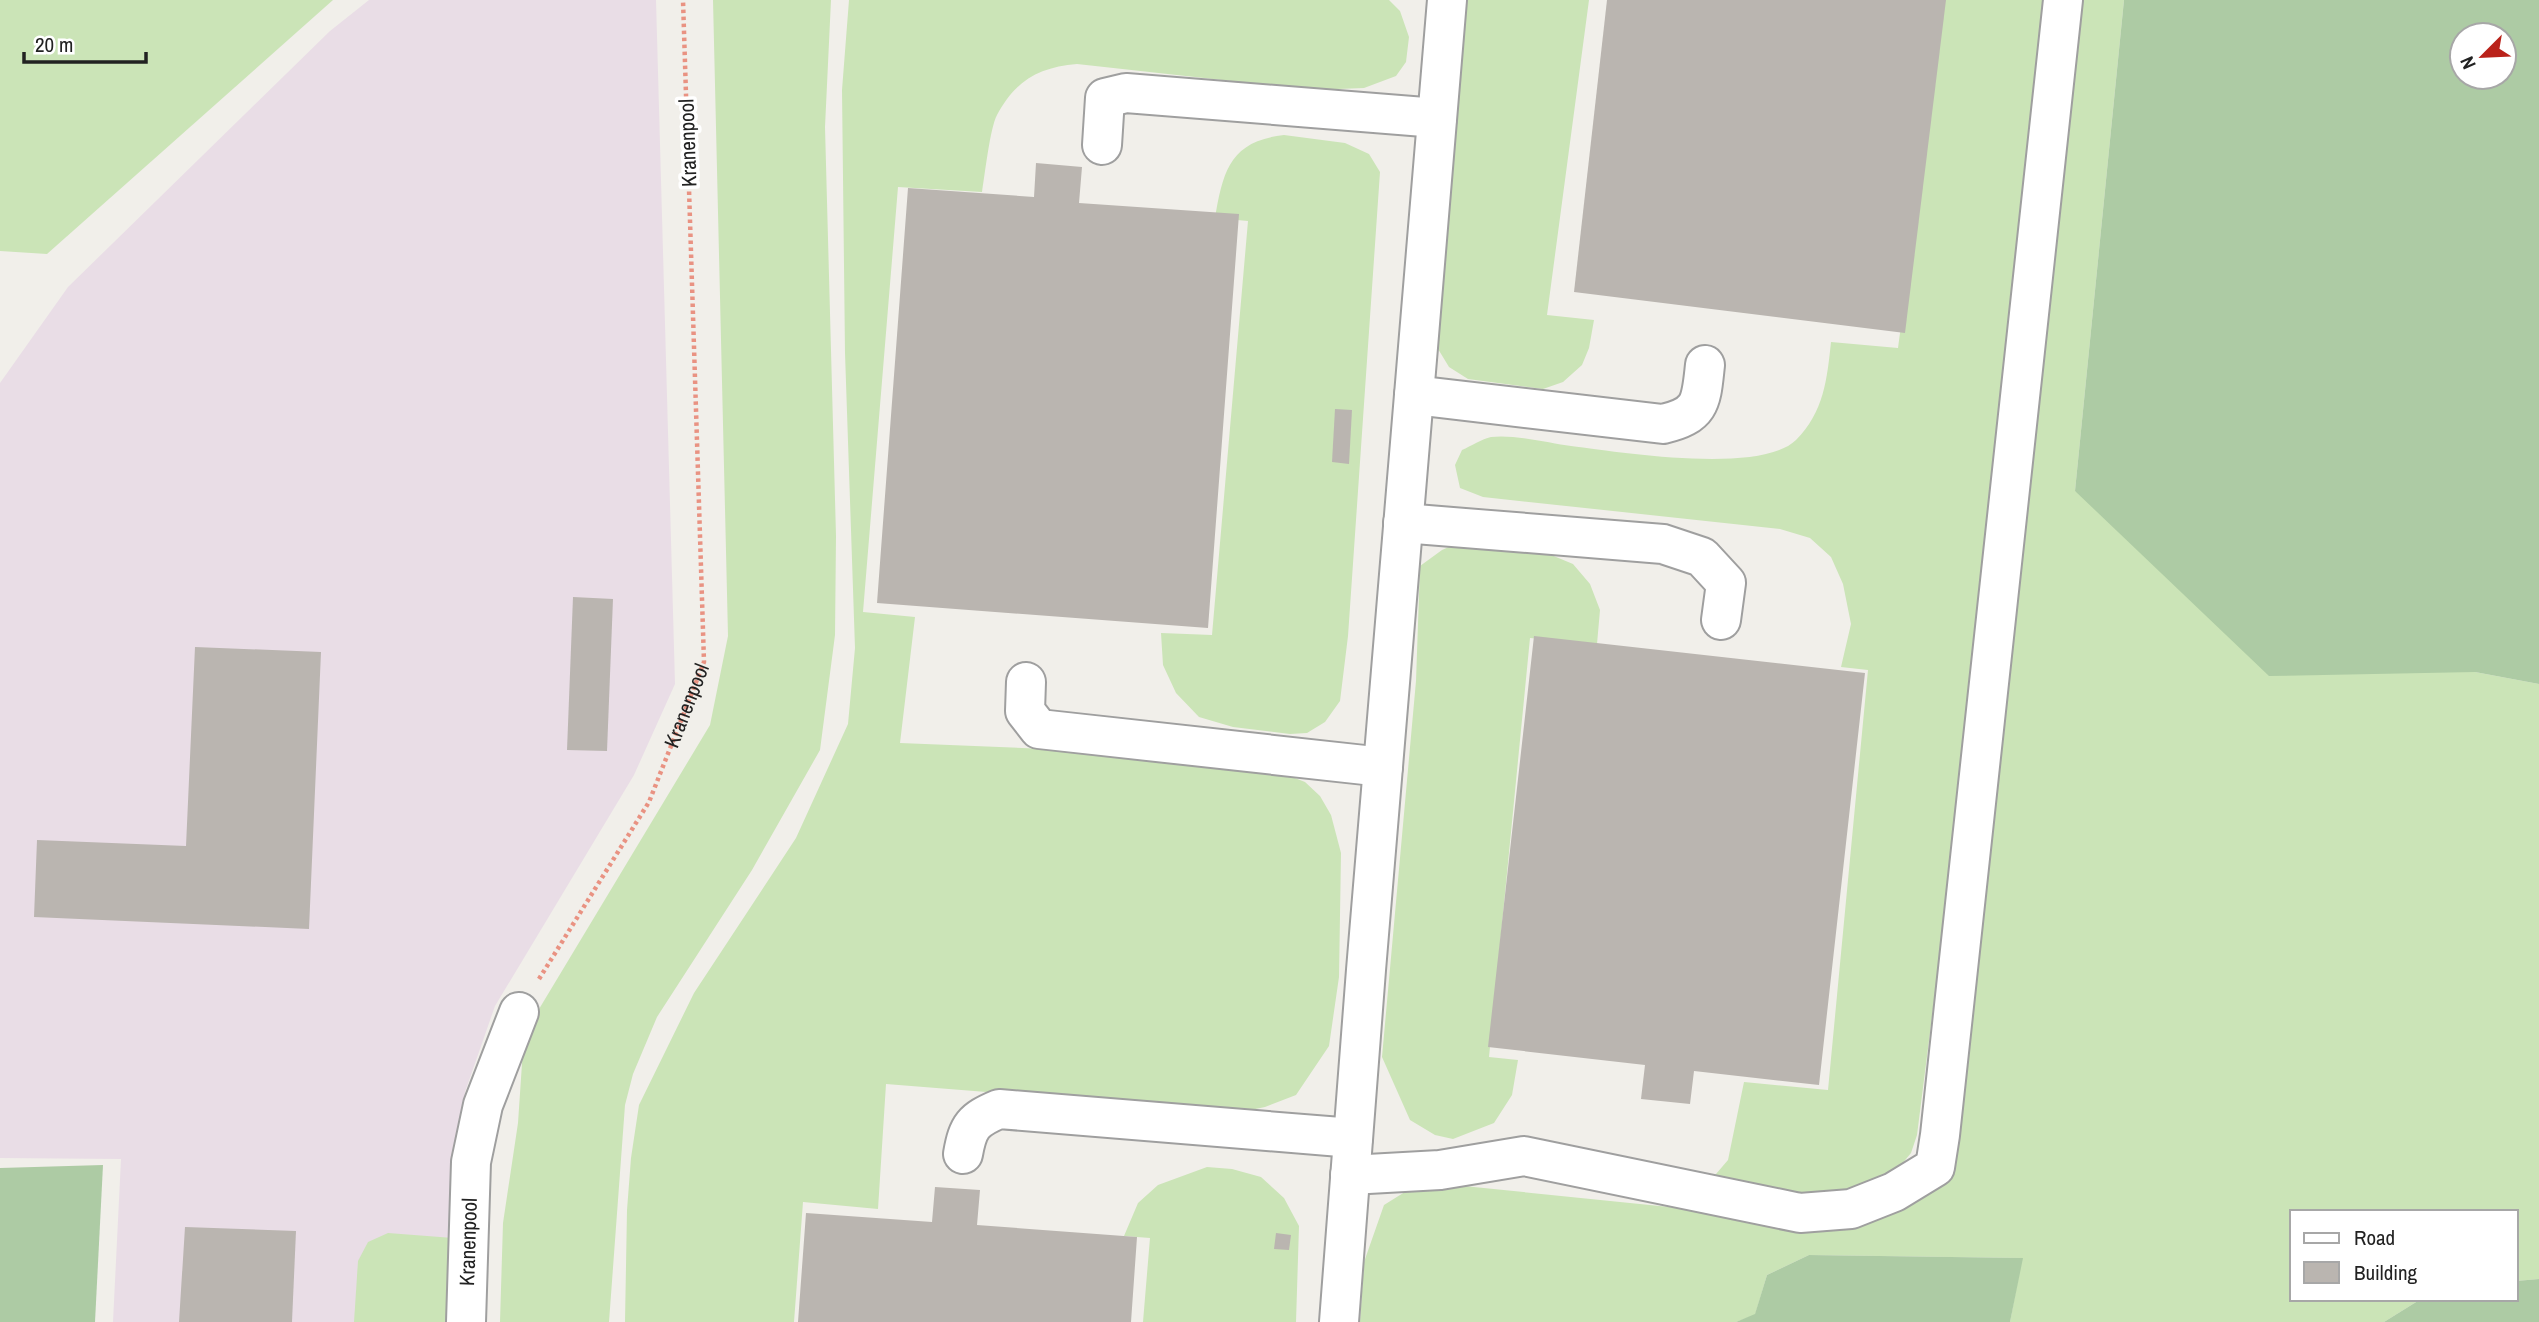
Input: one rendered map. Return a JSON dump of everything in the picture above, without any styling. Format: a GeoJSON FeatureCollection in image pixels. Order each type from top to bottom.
{"type":"FeatureCollection","features":[{"type":"Feature","properties":{"kind":"street"},"geometry":{"type":"LineString","coordinates":[[1339,1322],[1447,0]]}},
{"type":"Feature","properties":{"kind":"street"},"geometry":{"type":"LineString","coordinates":[[1350,1175],[1440,1170],[1524,1156],[1800,1213],[1851,1209],[1894,1192],[1935,1167],[2063,0]]}},
{"type":"Feature","properties":{"kind":"street"},"geometry":{"type":"LineString","coordinates":[[1102,145],[1105,98],[1126,93],[1437,118]]}},
{"type":"Feature","properties":{"kind":"street"},"geometry":{"type":"LineString","coordinates":[[1414,395],[1664,424],[1684,419],[1695,409],[1702,396],[1705,365]]}},
{"type":"Feature","properties":{"kind":"street"},"geometry":{"type":"LineString","coordinates":[[1403,523],[1663,544],[1702,557],[1726,583],[1721,620]]}},
{"type":"Feature","properties":{"kind":"street"},"geometry":{"type":"LineString","coordinates":[[1026,682],[1025,711],[1039,729],[1383,767]]}},
{"type":"Feature","properties":{"kind":"street","name":"Kranenpool"},"geometry":{"type":"LineString","coordinates":[[466,1322],[471,1162],[483,1105],[519,1012]]}},
{"type":"Feature","properties":{"kind":"street"},"geometry":{"type":"LineString","coordinates":[[963,1154],[967,1132],[982,1116],[999,1109],[1353,1138]]}},
{"type":"Feature","properties":{"kind":"path","name":"Kranenpool"},"geometry":{"type":"LineString","coordinates":[[519,1012],[649,802],[704,662],[683,0]]}},
{"type":"Feature","properties":{"kind":"shaded area"},"geometry":{"type":"Polygon","coordinates":[[[369,0],[656,0],[675,684],[634,775],[495,1006],[465,1092],[458,1159],[453,1322],[113,1322],[121,1159],[0,1158],[0,383],[68,287],[330,31],[369,0]]]}},
{"type":"Feature","properties":{"kind":"green space"},"geometry":{"type":"Polygon","coordinates":[[[0,0],[333,0],[47,254],[0,251],[0,0]]]}},
{"type":"Feature","properties":{"kind":"green space"},"geometry":{"type":"Polygon","coordinates":[[[713,0],[831,0],[825,127],[836,536],[835,635],[820,750],[752,870],[657,1017],[633,1074],[625,1105],[609,1322],[500,1322],[503,1223],[518,1123],[524,1034],[710,725],[728,636],[713,0]]]}},
{"type":"Feature","properties":{"kind":"green space"},"geometry":{"type":"Polygon","coordinates":[[[849,0],[1389,0],[1400,11],[1409,37],[1406,62],[1396,76],[1364,88],[1313,90],[1077,64],[1051,68],[1020,85],[997,115],[982,192],[898,187],[863,612],[915,617],[900,743],[1241,757],[1305,782],[1320,796],[1331,815],[1341,853],[1339,977],[1329,1046],[1296,1095],[1265,1107],[1241,1112],[886,1084],[878,1209],[803,1202],[794,1322],[625,1322],[627,1210],[639,1105],[694,993],[796,838],[848,724],[855,648],[845,353],[842,90],[849,0]]]}},
{"type":"Feature","properties":{"kind":"green space"},"geometry":{"type":"Polygon","coordinates":[[[1466,0],[1589,0],[1547,315],[1594,320],[1589,348],[1582,365],[1563,382],[1543,389],[1468,379],[1449,367],[1429,334],[1466,0]]]}},
{"type":"Feature","properties":{"kind":"green space"},"geometry":{"type":"Polygon","coordinates":[[[1945,0],[2054,0],[2008,418],[1917,1135],[1911,1153],[1897,1170],[1836,1200],[1698,1182],[1716,1174],[1728,1160],[1744,1082],[1828,1090],[1868,670],[1841,667],[1851,624],[1843,584],[1831,557],[1810,538],[1780,529],[1483,497],[1460,488],[1455,465],[1462,450],[1488,438],[1500,436],[1621,453],[1688,458],[1752,457],[1778,451],[1796,440],[1813,418],[1826,382],[1831,342],[1898,348],[1945,0]]]}},
{"type":"Feature","properties":{"kind":"green space"},"geometry":{"type":"Polygon","coordinates":[[[2079,0],[2124,0],[2075,491],[2475,672],[2539,684],[2539,1279],[2518,1281],[2518,1210],[2290,1210],[2290,1301],[2418,1301],[2384,1322],[2010,1322],[2022,1258],[1809,1255],[1767,1275],[1755,1315],[1736,1322],[1360,1322],[1364,1262],[1384,1205],[1416,1185],[1434,1183],[1818,1222],[1931,1184],[2079,0]]]}},
{"type":"Feature","properties":{"kind":"green space"},"geometry":{"type":"Polygon","coordinates":[[[2124,0],[2539,0],[2539,684],[2475,672],[2269,676],[2075,491],[2124,0]]]}},
{"type":"Feature","properties":{"kind":"green space"},"geometry":{"type":"Polygon","coordinates":[[[1284,135],[1345,143],[1369,154],[1380,172],[1348,636],[1340,701],[1325,722],[1307,733],[1290,734],[1233,727],[1199,717],[1176,693],[1163,665],[1161,633],[1212,635],[1248,221],[1215,218],[1222,186],[1232,161],[1252,144],[1284,135]]]}},
{"type":"Feature","properties":{"kind":"green space"},"geometry":{"type":"Polygon","coordinates":[[[1460,542],[1544,552],[1573,564],[1590,584],[1600,610],[1597,644],[1530,638],[1489,1057],[1518,1060],[1512,1095],[1494,1123],[1453,1139],[1435,1135],[1410,1120],[1382,1057],[1416,681],[1420,566],[1442,550],[1460,542]]]}},
{"type":"Feature","properties":{"kind":"green space"},"geometry":{"type":"Polygon","coordinates":[[[103,1165],[95,1322],[0,1322],[0,1168],[103,1165]]]}},
{"type":"Feature","properties":{"kind":"green space"},"geometry":{"type":"Polygon","coordinates":[[[1207,1167],[1232,1169],[1261,1177],[1284,1198],[1299,1226],[1296,1322],[1143,1322],[1150,1238],[1124,1236],[1138,1203],[1158,1185],[1207,1167]]]}},
{"type":"Feature","properties":{"kind":"green space"},"geometry":{"type":"Polygon","coordinates":[[[388,1233],[453,1238],[450,1322],[354,1322],[358,1261],[368,1242],[388,1233]]]}},
{"type":"Feature","properties":{"kind":"green space"},"geometry":{"type":"Polygon","coordinates":[[[1809,1255],[2023,1258],[2010,1322],[1736,1322],[1755,1314],[1767,1275],[1809,1255]]]}},
{"type":"Feature","properties":{"kind":"green space"},"geometry":{"type":"Polygon","coordinates":[[[2539,1279],[2539,1322],[2384,1322],[2418,1301],[2518,1301],[2518,1281],[2539,1279]]]}},
{"type":"Feature","properties":{"kind":"building"},"geometry":{"type":"Polygon","coordinates":[[[1607,0],[1946,0],[1905,333],[1574,292],[1607,0]]]}},
{"type":"Feature","properties":{"kind":"building"},"geometry":{"type":"Polygon","coordinates":[[[1036,163],[1082,167],[1079,203],[1239,214],[1208,628],[877,603],[908,188],[1034,197],[1036,163]]]}},
{"type":"Feature","properties":{"kind":"building"},"geometry":{"type":"Polygon","coordinates":[[[1335,409],[1352,410],[1349,464],[1332,462],[1335,409]]]}},
{"type":"Feature","properties":{"kind":"building"},"geometry":{"type":"Polygon","coordinates":[[[573,597],[613,599],[607,751],[567,750],[573,597]]]}},
{"type":"Feature","properties":{"kind":"building"},"geometry":{"type":"Polygon","coordinates":[[[1534,636],[1865,673],[1819,1085],[1694,1071],[1690,1104],[1641,1099],[1645,1065],[1488,1047],[1534,636]]]}},
{"type":"Feature","properties":{"kind":"building"},"geometry":{"type":"Polygon","coordinates":[[[195,647],[321,652],[309,929],[34,917],[37,840],[186,846],[195,647]]]}},
{"type":"Feature","properties":{"kind":"building"},"geometry":{"type":"Polygon","coordinates":[[[935,1187],[980,1190],[977,1225],[1137,1237],[1131,1322],[798,1322],[806,1213],[932,1222],[935,1187]]]}},
{"type":"Feature","properties":{"kind":"building"},"geometry":{"type":"Polygon","coordinates":[[[185,1227],[296,1231],[292,1322],[179,1322],[185,1227]]]}},
{"type":"Feature","properties":{"kind":"building"},"geometry":{"type":"Polygon","coordinates":[[[1276,1233],[1291,1235],[1289,1250],[1274,1249],[1276,1233]]]}}]}
